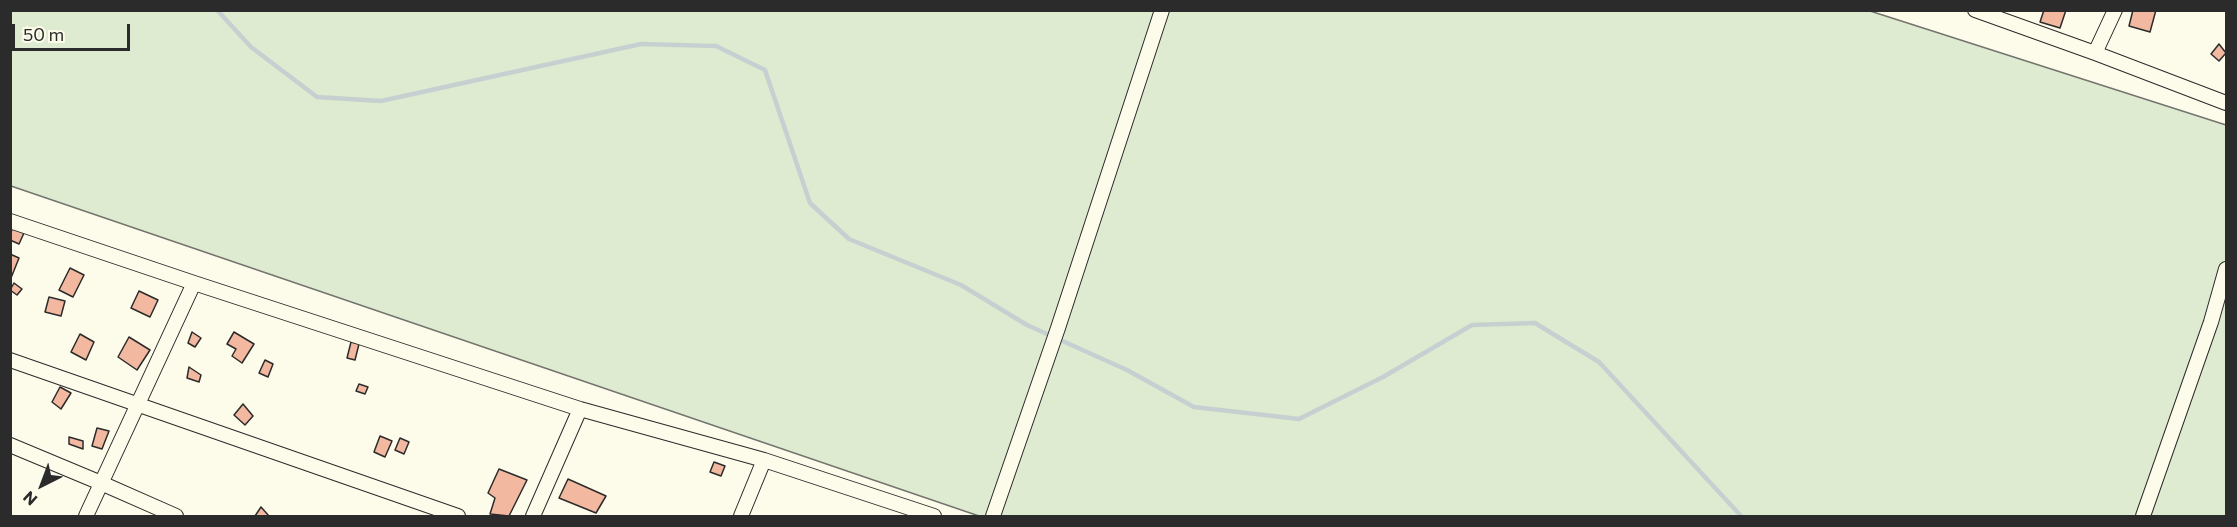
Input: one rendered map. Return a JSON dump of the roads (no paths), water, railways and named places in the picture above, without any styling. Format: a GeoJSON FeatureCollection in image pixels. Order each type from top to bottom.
{"type":"FeatureCollection","features":[{"type":"Feature","properties":{"kind":"street"},"geometry":{"type":"LineString","coordinates":[[993,516],[1059,328],[1162,10]]}},
{"type":"Feature","properties":{"kind":"street"},"geometry":{"type":"LineString","coordinates":[[1975,10],[2095,52],[2226,103]]}},
{"type":"Feature","properties":{"kind":"street"},"geometry":{"type":"LineString","coordinates":[[2095,52],[2115,10]]}},
{"type":"Feature","properties":{"kind":"street"},"geometry":{"type":"LineString","coordinates":[[10,221],[580,409],[764,460],[934,516]]}},
{"type":"Feature","properties":{"kind":"street"},"geometry":{"type":"LineString","coordinates":[[2144,516],[2211,322],[2226,269]]}},
{"type":"Feature","properties":{"kind":"street"},"geometry":{"type":"LineString","coordinates":[[86,516],[194,283]]}},
{"type":"Feature","properties":{"kind":"street"},"geometry":{"type":"LineString","coordinates":[[10,360],[458,516]]}},
{"type":"Feature","properties":{"kind":"street"},"geometry":{"type":"LineString","coordinates":[[533,516],[580,409]]}},
{"type":"Feature","properties":{"kind":"street"},"geometry":{"type":"LineString","coordinates":[[10,445],[176,516]]}},
{"type":"Feature","properties":{"kind":"street"},"geometry":{"type":"LineString","coordinates":[[741,516],[764,460]]}},
{"type":"Feature","properties":{"kind":"waterway"},"geometry":{"type":"LineString","coordinates":[[217,10],[251,47],[317,97],[381,101],[641,44],[716,46],[765,70],[810,203],[849,239],[961,285],[1027,325],[1127,370],[1194,407],[1299,419],[1383,377],[1472,325],[1535,323],[1599,362],[1741,516]]}}]}
